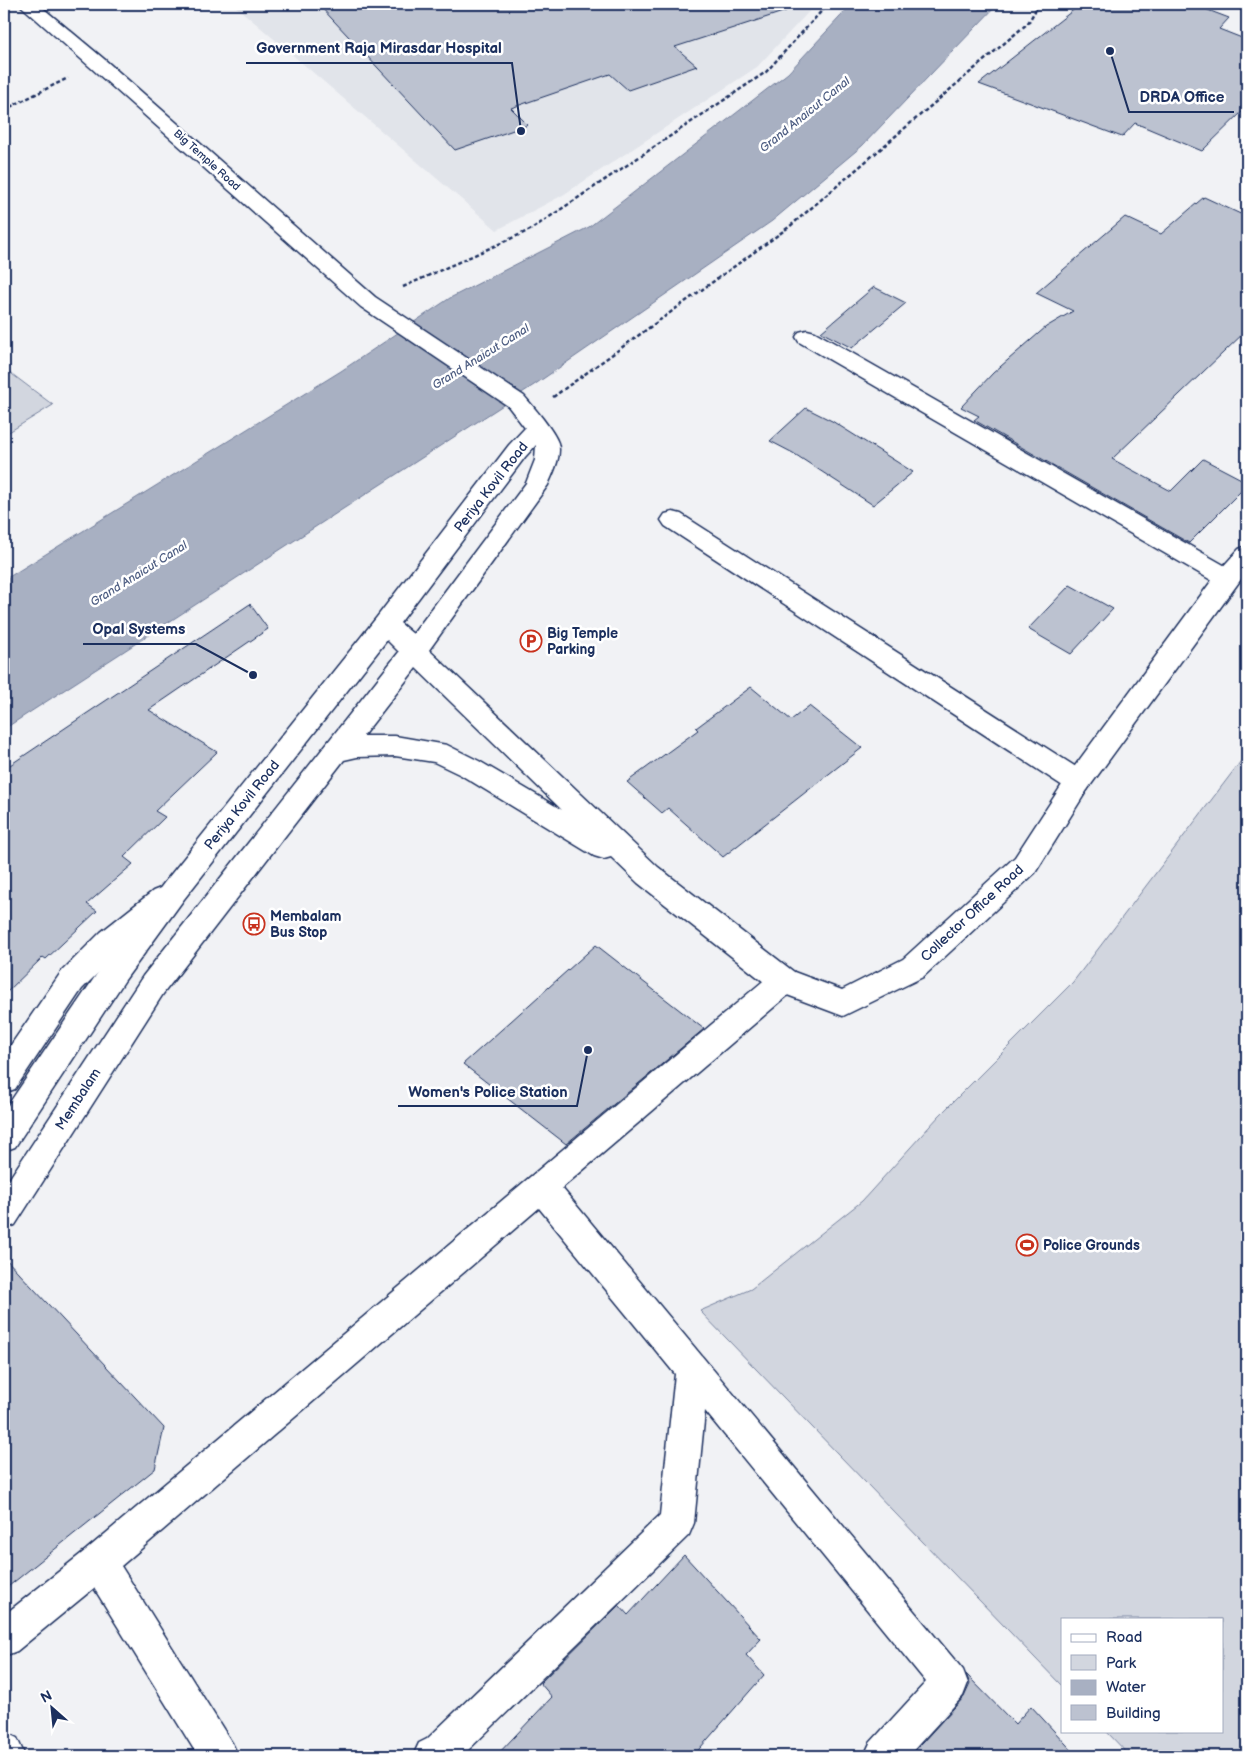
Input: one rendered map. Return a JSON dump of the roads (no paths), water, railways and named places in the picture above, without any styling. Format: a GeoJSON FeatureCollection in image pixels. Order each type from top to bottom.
{"type":"FeatureCollection","features":[{"type":"Feature","properties":{"kind":"main road","name":"Big Temple Road"},"geometry":{"type":"LineString","coordinates":[[28,4],[98,63],[368,302],[527,415]]}},
{"type":"Feature","properties":{"kind":"main road"},"geometry":{"type":"LineString","coordinates":[[807,337],[1227,578]]}},
{"type":"Feature","properties":{"kind":"main road","name":"Periya Kovil Road"},"geometry":{"type":"LineString","coordinates":[[4,1136],[115,971],[174,890],[386,624],[517,451],[527,415]]}},
{"type":"Feature","properties":{"kind":"main road","name":"Periya Kovil Road"},"geometry":{"type":"LineString","coordinates":[[153,985],[414,651],[537,485],[546,460],[547,444],[527,415]]}},
{"type":"Feature","properties":{"kind":"main road"},"geometry":{"type":"LineString","coordinates":[[673,520],[1078,782]]}},
{"type":"Feature","properties":{"kind":"main road","name":"Collector Office Road"},"geometry":{"type":"LineString","coordinates":[[648,875],[784,981],[844,1003],[913,968],[1024,865],[1078,782],[1227,578],[1247,555]]}},
{"type":"Feature","properties":{"kind":"main road"},"geometry":{"type":"LineString","coordinates":[[386,624],[648,875]]}},
{"type":"Feature","properties":{"kind":"main road"},"geometry":{"type":"LineString","coordinates":[[337,751],[395,746],[438,752],[470,768],[648,875]]}},
{"type":"Feature","properties":{"kind":"main road"},"geometry":{"type":"LineString","coordinates":[[4,1079],[72,980],[89,961],[174,890]]}},
{"type":"Feature","properties":{"kind":"main road"},"geometry":{"type":"LineString","coordinates":[[4,1638],[98,1562],[784,981]]}},
{"type":"Feature","properties":{"kind":"main road","name":"Membalam"},"geometry":{"type":"LineString","coordinates":[[4,1214],[153,985]]}},
{"type":"Feature","properties":{"kind":"main road"},"geometry":{"type":"LineString","coordinates":[[540,1186],[950,1683],[883,1756]]}},
{"type":"Feature","properties":{"kind":"main road"},"geometry":{"type":"LineString","coordinates":[[432,1756],[440,1752],[677,1523],[692,1370]]}},
{"type":"Feature","properties":{"kind":"main road"},"geometry":{"type":"LineString","coordinates":[[98,1562],[219,1756]]}},
{"type":"Feature","properties":{"kind":"main road"},"geometry":{"type":"LineString","coordinates":[[4,1751],[6,1756]]}},
{"type":"Feature","properties":{"kind":"water","name":"Grand Anaicut Canal"},"geometry":{"type":"Polygon","coordinates":[[[852,4],[998,4],[862,146],[772,221],[534,385],[4,729],[4,580],[341,371],[450,298],[589,227],[788,73],[852,4]]]}},
{"type":"Feature","properties":{"kind":"place","name":"DRDA Office"},"geometry":{"type":"Point","coordinates":[1110,51]}},
{"type":"Feature","properties":{"kind":"place","name":"Government Raja Mirasdar Hospital"},"geometry":{"type":"Point","coordinates":[521,131]}},
{"type":"Feature","properties":{"kind":"place","name":"Big Temple Parking"},"geometry":{"type":"Point","coordinates":[531,641]}},
{"type":"Feature","properties":{"kind":"place","name":"Opal Systems"},"geometry":{"type":"Point","coordinates":[253,675]}},
{"type":"Feature","properties":{"kind":"place","name":"Membalam Bus Stop"},"geometry":{"type":"Point","coordinates":[254,924]}},
{"type":"Feature","properties":{"kind":"place","name":"Women's Police Station"},"geometry":{"type":"Point","coordinates":[588,1050]}},
{"type":"Feature","properties":{"kind":"place","name":"Police Grounds"},"geometry":{"type":"Point","coordinates":[1027,1245]}}]}
